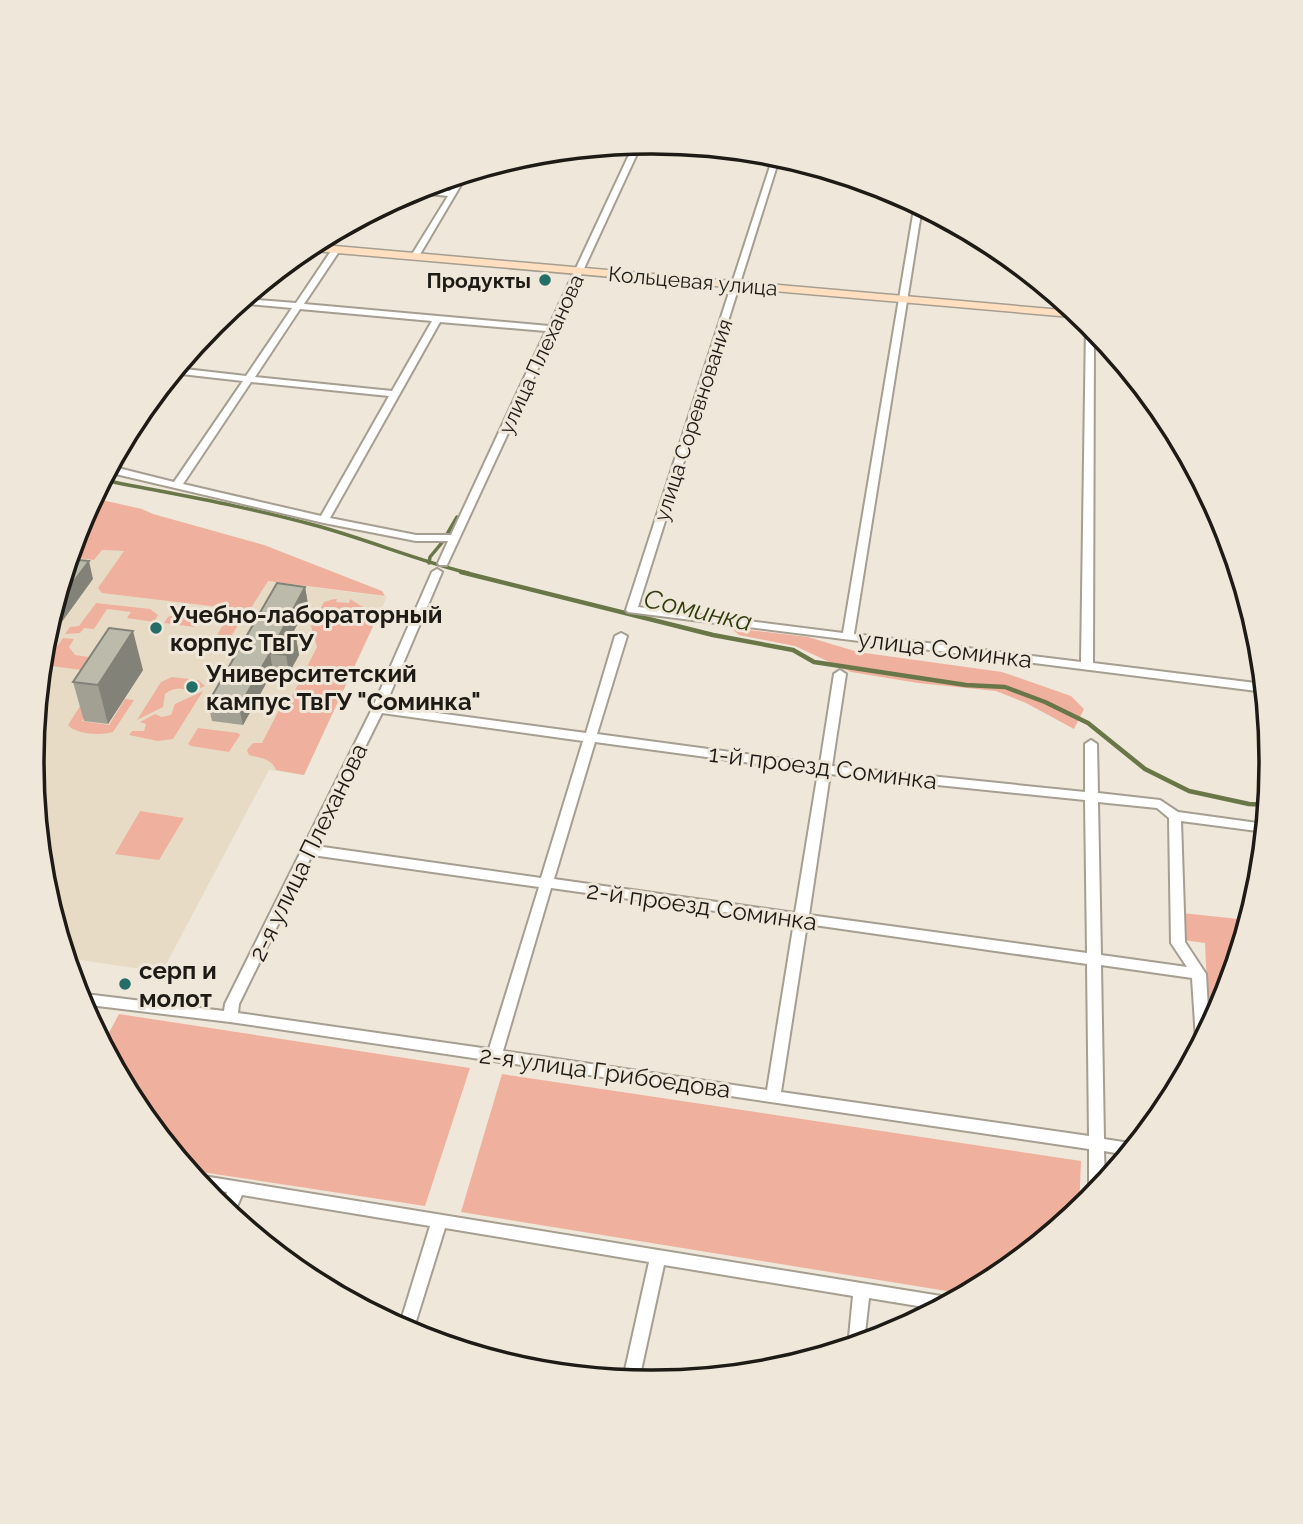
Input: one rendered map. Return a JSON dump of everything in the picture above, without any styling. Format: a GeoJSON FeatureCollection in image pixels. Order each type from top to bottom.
{"type":"FeatureCollection","features":[{"type":"Feature","properties":{"kind":"main road","name":"Кольцевая улица"},"geometry":{"type":"LineString","coordinates":[[327,249],[1060,312]]}},
{"type":"Feature","properties":{"kind":"street","name":"улица Плеханова"},"geometry":{"type":"LineString","coordinates":[[440,568],[632,155]]}},
{"type":"Feature","properties":{"kind":"street","name":"улица Соревнования"},"geometry":{"type":"LineString","coordinates":[[634,605],[773,167]]}},
{"type":"Feature","properties":{"kind":"street"},"geometry":{"type":"LineString","coordinates":[[415,256],[457,187]]}},
{"type":"Feature","properties":{"kind":"street"},"geometry":{"type":"LineString","coordinates":[[440,193],[453,194]]}},
{"type":"Feature","properties":{"kind":"street"},"geometry":{"type":"LineString","coordinates":[[848,637],[916,215]]}},
{"type":"Feature","properties":{"kind":"street"},"geometry":{"type":"LineString","coordinates":[[177,485],[337,250]]}},
{"type":"Feature","properties":{"kind":"street"},"geometry":{"type":"LineString","coordinates":[[255,302],[552,330]]}},
{"type":"Feature","properties":{"kind":"street"},"geometry":{"type":"LineString","coordinates":[[324,520],[437,319]]}},
{"type":"Feature","properties":{"kind":"street"},"geometry":{"type":"LineString","coordinates":[[1087,666],[1090,342]]}},
{"type":"Feature","properties":{"kind":"street"},"geometry":{"type":"LineString","coordinates":[[186,372],[395,394]]}},
{"type":"Feature","properties":{"kind":"street"},"geometry":{"type":"LineString","coordinates":[[118,471],[324,520],[416,538],[455,538]]}},
{"type":"Feature","properties":{"kind":"street","name":"2-я улица Плеханова"},"geometry":{"type":"LineString","coordinates":[[230,1017],[232,1004],[378,709],[440,568]]}},
{"type":"Feature","properties":{"kind":"street","name":"улица Соминка"},"geometry":{"type":"LineString","coordinates":[[634,605],[632,610],[1254,687]]}},
{"type":"Feature","properties":{"kind":"street"},"geometry":{"type":"LineString","coordinates":[[494,1056],[621,636]]}},
{"type":"Feature","properties":{"kind":"street"},"geometry":{"type":"LineString","coordinates":[[773,1097],[840,674]]}},
{"type":"Feature","properties":{"kind":"street","name":"1-й проезд Соминка"},"geometry":{"type":"LineString","coordinates":[[378,709],[825,769],[1160,804],[1175,816],[1255,827]]}},
{"type":"Feature","properties":{"kind":"street"},"geometry":{"type":"LineString","coordinates":[[1091,744],[1097,1174]]}},
{"type":"Feature","properties":{"kind":"street"},"geometry":{"type":"LineString","coordinates":[[1175,816],[1178,943],[1199,974],[1202,1020]]}},
{"type":"Feature","properties":{"kind":"street","name":"2-й проезд Соминка"},"geometry":{"type":"LineString","coordinates":[[310,850],[1199,974]]}},
{"type":"Feature","properties":{"kind":"street","name":"2-я улица Грибоедова"},"geometry":{"type":"LineString","coordinates":[[92,1000],[230,1017],[1121,1147]]}},
{"type":"Feature","properties":{"kind":"street"},"geometry":{"type":"LineString","coordinates":[[215,1184],[931,1301]]}},
{"type":"Feature","properties":{"kind":"street"},"geometry":{"type":"LineString","coordinates":[[232,1201],[237,1188]]}},
{"type":"Feature","properties":{"kind":"street"},"geometry":{"type":"LineString","coordinates":[[409,1319],[439,1220]]}},
{"type":"Feature","properties":{"kind":"street"},"geometry":{"type":"LineString","coordinates":[[633,1369],[658,1256]]}},
{"type":"Feature","properties":{"kind":"street"},"geometry":{"type":"LineString","coordinates":[[856,1333],[862,1290]]}},
{"type":"Feature","properties":{"kind":"shaded area"},"geometry":{"type":"Polygon","coordinates":[[[103,500],[264,545],[382,591],[385,596],[268,581],[251,608],[244,610],[102,593],[98,588],[124,551],[102,550],[94,560],[79,558],[103,500]]]}},
{"type":"Feature","properties":{"kind":"shaded area","name":"Университетский кампус ТвГУ \"Соминка\""},"geometry":{"type":"Polygon","coordinates":[[[102,550],[125,551],[268,581],[387,597],[304,775],[269,770],[162,972],[77,960],[55,881],[45,802],[45,722],[49,683],[55,643],[76,567],[79,558],[94,560],[102,550]]]}},
{"type":"Feature","properties":{"kind":"shaded area"},"geometry":{"type":"Polygon","coordinates":[[[337,599],[336,602],[349,603],[350,599],[366,609],[380,611],[304,775],[276,770],[268,761],[249,755],[247,750],[253,743],[262,743],[279,710],[272,706],[272,702],[292,696],[317,647],[311,626],[324,602],[337,599]]]}},
{"type":"Feature","properties":{"kind":"shaded area"},"geometry":{"type":"Polygon","coordinates":[[[96,603],[150,609],[158,615],[154,622],[127,618],[131,612],[107,609],[94,629],[84,628],[80,633],[65,634],[70,627],[79,626],[96,603]]]}},
{"type":"Feature","properties":{"kind":"shaded area"},"geometry":{"type":"Polygon","coordinates":[[[183,612],[237,619],[240,622],[222,651],[219,651],[224,643],[213,642],[224,623],[198,620],[194,627],[164,623],[168,617],[183,612]]]}},
{"type":"Feature","properties":{"kind":"shaded area"},"geometry":{"type":"Polygon","coordinates":[[[731,628],[808,637],[858,652],[1002,672],[1071,696],[1084,709],[1074,729],[1026,703],[996,691],[918,683],[851,672],[795,646],[739,635],[731,628]]]}},
{"type":"Feature","properties":{"kind":"shaded area"},"geometry":{"type":"Polygon","coordinates":[[[63,638],[74,639],[69,647],[75,655],[108,660],[89,671],[52,666],[54,650],[63,638]]]}},
{"type":"Feature","properties":{"kind":"shaded area"},"geometry":{"type":"Polygon","coordinates":[[[172,677],[198,680],[205,686],[190,693],[181,689],[171,690],[165,694],[163,707],[137,720],[161,682],[172,677]]]}},
{"type":"Feature","properties":{"kind":"shaded area"},"geometry":{"type":"Polygon","coordinates":[[[203,691],[173,739],[158,741],[129,735],[132,731],[144,731],[146,724],[140,722],[155,714],[162,717],[171,715],[175,704],[203,691]]]}},
{"type":"Feature","properties":{"kind":"shaded area"},"geometry":{"type":"Polygon","coordinates":[[[87,695],[98,696],[82,721],[109,725],[125,699],[134,700],[113,732],[89,733],[68,725],[87,695]]]}},
{"type":"Feature","properties":{"kind":"shaded area"},"geometry":{"type":"Polygon","coordinates":[[[198,728],[240,735],[229,752],[191,746],[188,744],[198,728]]]}},
{"type":"Feature","properties":{"kind":"shaded area"},"geometry":{"type":"Polygon","coordinates":[[[140,811],[184,818],[159,860],[115,854],[140,811]]]}},
{"type":"Feature","properties":{"kind":"shaded area"},"geometry":{"type":"Polygon","coordinates":[[[1182,913],[1239,919],[1208,1006],[1205,943],[1183,940],[1182,913]]]}},
{"type":"Feature","properties":{"kind":"shaded area"},"geometry":{"type":"Polygon","coordinates":[[[119,1014],[470,1068],[425,1206],[204,1172],[146,1100],[108,1035],[119,1014]]]}},
{"type":"Feature","properties":{"kind":"shaded area"},"geometry":{"type":"Polygon","coordinates":[[[502,1074],[1081,1161],[1080,1193],[1021,1244],[949,1291],[461,1212],[502,1074]]]}},
{"type":"Feature","properties":{"kind":"building"},"geometry":{"type":"Polygon","coordinates":[[[79,560],[89,561],[70,587],[79,560]]]}},
{"type":"Feature","properties":{"kind":"building"},"geometry":{"type":"Polygon","coordinates":[[[277,583],[305,587],[279,636],[296,638],[286,655],[270,653],[239,707],[208,703],[277,583]]]}},
{"type":"Feature","properties":{"kind":"building"},"geometry":{"type":"Polygon","coordinates":[[[109,628],[133,631],[98,685],[73,682],[109,628]]]}},
{"type":"Feature","properties":{"kind":"waterway","name":"Соминка"},"geometry":{"type":"LineString","coordinates":[[112,482],[288,518],[429,562]]}},
{"type":"Feature","properties":{"kind":"waterway"},"geometry":{"type":"LineString","coordinates":[[446,536],[457,517]]}},
{"type":"Feature","properties":{"kind":"waterway"},"geometry":{"type":"LineString","coordinates":[[429,562],[430,557],[445,539]]}},
{"type":"Feature","properties":{"kind":"waterway","name":"Соминка"},"geometry":{"type":"LineString","coordinates":[[429,562],[468,573]]}},
{"type":"Feature","properties":{"kind":"waterway","name":"Соминка"},"geometry":{"type":"LineString","coordinates":[[461,572],[713,635],[793,650],[814,662],[966,685],[1005,687],[1045,702],[1088,723],[1145,769],[1189,791],[1258,804]]}},
{"type":"Feature","properties":{"kind":"place","name":"Продукты"},"geometry":{"type":"Point","coordinates":[545,280]}},
{"type":"Feature","properties":{"kind":"place","name":"Учебно-лабораторный корпус ТвГУ"},"geometry":{"type":"Point","coordinates":[156,628]}},
{"type":"Feature","properties":{"kind":"place","name":"Университетский кампус ТвГУ \"Соминка\""},"geometry":{"type":"Point","coordinates":[192,687]}},
{"type":"Feature","properties":{"kind":"place","name":"серп и молот"},"geometry":{"type":"Point","coordinates":[125,984]}}]}
